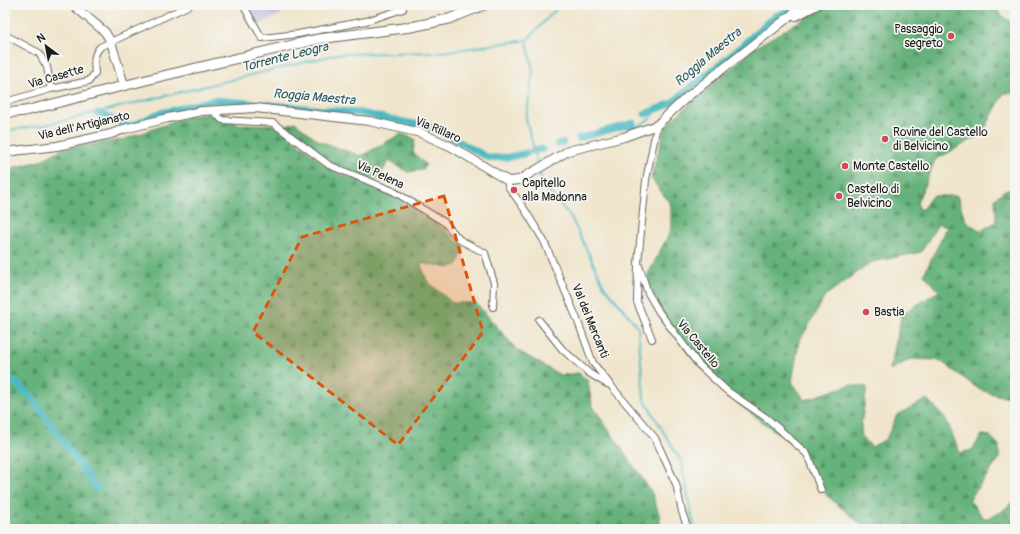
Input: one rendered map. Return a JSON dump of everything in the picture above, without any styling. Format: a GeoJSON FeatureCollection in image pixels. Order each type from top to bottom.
{"type":"FeatureCollection","features":[{"type":"Feature","properties":{"kind":"main road"},"geometry":{"type":"LineString","coordinates":[[5,113],[25,111],[318,39],[411,27],[442,20],[484,5]]}},
{"type":"Feature","properties":{"kind":"street"},"geometry":{"type":"LineString","coordinates":[[73,5],[104,32],[111,42],[124,86]]}},
{"type":"Feature","properties":{"kind":"street"},"geometry":{"type":"LineString","coordinates":[[111,42],[190,5]]}},
{"type":"Feature","properties":{"kind":"street"},"geometry":{"type":"LineString","coordinates":[[243,5],[262,38],[298,34],[366,21],[403,9]]}},
{"type":"Feature","properties":{"kind":"street"},"geometry":{"type":"LineString","coordinates":[[508,181],[519,180],[568,151],[624,137],[657,125],[687,97],[804,5]]}},
{"type":"Feature","properties":{"kind":"street"},"geometry":{"type":"LineString","coordinates":[[776,27],[817,5]]}},
{"type":"Feature","properties":{"kind":"street"},"geometry":{"type":"LineString","coordinates":[[5,35],[39,53],[48,67],[51,89]]}},
{"type":"Feature","properties":{"kind":"street","name":"Via Casette"},"geometry":{"type":"LineString","coordinates":[[5,102],[51,89],[89,81],[95,72],[95,53],[100,47],[111,42]]}},
{"type":"Feature","properties":{"kind":"street","name":"Via Rillaro"},"geometry":{"type":"LineString","coordinates":[[168,118],[202,111],[256,108],[369,121],[421,133],[452,147],[508,181]]}},
{"type":"Feature","properties":{"kind":"street","name":"Via Pelena"},"geometry":{"type":"LineString","coordinates":[[212,110],[222,120],[273,122],[329,165],[392,191],[444,222],[460,240],[485,254],[494,283],[493,307]]}},
{"type":"Feature","properties":{"kind":"street","name":"Via dell'Artigianato"},"geometry":{"type":"LineString","coordinates":[[5,152],[57,146],[111,134],[124,129],[168,118]]}},
{"type":"Feature","properties":{"kind":"street","name":"Via Castello"},"geometry":{"type":"LineString","coordinates":[[652,339],[637,302],[638,262],[646,180],[657,125]]}},
{"type":"Feature","properties":{"kind":"street","name":"Val dei Mercanti"},"geometry":{"type":"LineString","coordinates":[[508,181],[508,186],[544,241],[578,319],[593,363],[655,438],[676,484],[682,512],[688,529]]}},
{"type":"Feature","properties":{"kind":"street","name":"Via Castello"},"geometry":{"type":"LineString","coordinates":[[638,262],[648,293],[659,312],[698,364],[726,390],[768,419],[807,454],[821,490]]}},
{"type":"Feature","properties":{"kind":"street"},"geometry":{"type":"LineString","coordinates":[[539,320],[562,350],[589,373],[612,387]]}},
{"type":"Feature","properties":{"kind":"highlighted area"},"geometry":{"type":"Polygon","coordinates":[[[444,196],[483,332],[398,445],[253,332],[302,237],[444,196]]]}},
{"type":"Feature","properties":{"kind":"shaded area"},"geometry":{"type":"Polygon","coordinates":[[[241,5],[297,5],[258,26],[253,17],[247,18],[241,5]]]}},
{"type":"Feature","properties":{"kind":"green space"},"geometry":{"type":"Polygon","coordinates":[[[827,5],[997,5],[1001,15],[1015,25],[1015,93],[1004,93],[982,134],[935,160],[917,203],[921,211],[932,196],[957,196],[966,222],[981,231],[996,222],[995,198],[1005,190],[1015,187],[1015,400],[980,390],[939,360],[911,359],[890,370],[902,314],[939,291],[924,274],[947,227],[938,224],[921,252],[872,262],[826,295],[799,342],[792,382],[805,400],[850,385],[867,387],[861,426],[862,437],[872,447],[886,439],[897,415],[927,399],[946,419],[960,453],[972,450],[982,435],[990,436],[999,445],[999,459],[969,500],[985,519],[1001,512],[1015,500],[1015,529],[867,529],[826,495],[802,451],[733,400],[688,353],[651,299],[644,282],[671,230],[671,205],[651,178],[666,125],[756,47],[827,5]]]}},
{"type":"Feature","properties":{"kind":"green space"},"geometry":{"type":"Polygon","coordinates":[[[224,112],[238,124],[277,125],[334,172],[405,195],[464,247],[458,264],[450,268],[420,263],[427,281],[452,303],[476,303],[517,350],[560,375],[579,373],[588,381],[592,405],[652,493],[660,517],[660,529],[5,529],[5,170],[40,161],[64,148],[122,140],[190,116],[224,112]]]}},
{"type":"Feature","properties":{"kind":"green space"},"geometry":{"type":"Polygon","coordinates":[[[295,122],[319,141],[361,156],[401,134],[415,139],[413,152],[426,165],[422,170],[408,172],[389,161],[377,180],[341,171],[284,126],[295,122]]]}},
{"type":"Feature","properties":{"kind":"waterway","name":"Torrente Leogra"},"geometry":{"type":"LineString","coordinates":[[5,131],[49,124],[338,54],[442,52],[527,40],[560,5]]}},
{"type":"Feature","properties":{"kind":"waterway","name":"Roggia Maestra"},"geometry":{"type":"LineString","coordinates":[[645,114],[672,103],[729,57],[775,16],[800,7]]}},
{"type":"Feature","properties":{"kind":"waterway"},"geometry":{"type":"LineString","coordinates":[[527,40],[533,72],[526,119],[538,165]]}},
{"type":"Feature","properties":{"kind":"waterway","name":"Roggia Maestra"},"geometry":{"type":"LineString","coordinates":[[98,113],[130,127],[157,114],[214,100],[360,113],[434,128],[489,158],[509,157],[527,153]]}},
{"type":"Feature","properties":{"kind":"waterway"},"geometry":{"type":"LineString","coordinates":[[617,127],[629,128],[641,125],[651,118],[659,108]]}},
{"type":"Feature","properties":{"kind":"waterway","name":"Roggia Maestra"},"geometry":{"type":"LineString","coordinates":[[579,138],[633,123]]}},
{"type":"Feature","properties":{"kind":"waterway","name":"Roggia Maestra"},"geometry":{"type":"LineString","coordinates":[[558,144],[563,143]]}},
{"type":"Feature","properties":{"kind":"waterway","name":"Roggia Maestra"},"geometry":{"type":"LineString","coordinates":[[533,151],[542,149]]}},
{"type":"Feature","properties":{"kind":"waterway"},"geometry":{"type":"LineString","coordinates":[[540,172],[542,184],[571,217],[604,286],[638,327],[644,399],[681,461],[694,526],[697,529]]}},
{"type":"Feature","properties":{"kind":"waterway"},"geometry":{"type":"LineString","coordinates":[[5,373],[32,398],[97,489]]}},
{"type":"Feature","properties":{"kind":"place","name":"Passaggio segreto"},"geometry":{"type":"Point","coordinates":[951,36]}},
{"type":"Feature","properties":{"kind":"place","name":"Rovine del Castello di Belvicino"},"geometry":{"type":"Point","coordinates":[885,139]}},
{"type":"Feature","properties":{"kind":"place","name":"Monte Castello"},"geometry":{"type":"Point","coordinates":[845,166]}},
{"type":"Feature","properties":{"kind":"place","name":"Capitello alla Madonna"},"geometry":{"type":"Point","coordinates":[514,190]}},
{"type":"Feature","properties":{"kind":"place","name":"Castello di Belvicino"},"geometry":{"type":"Point","coordinates":[839,196]}},
{"type":"Feature","properties":{"kind":"place","name":"Bastia"},"geometry":{"type":"Point","coordinates":[866,312]}}]}
